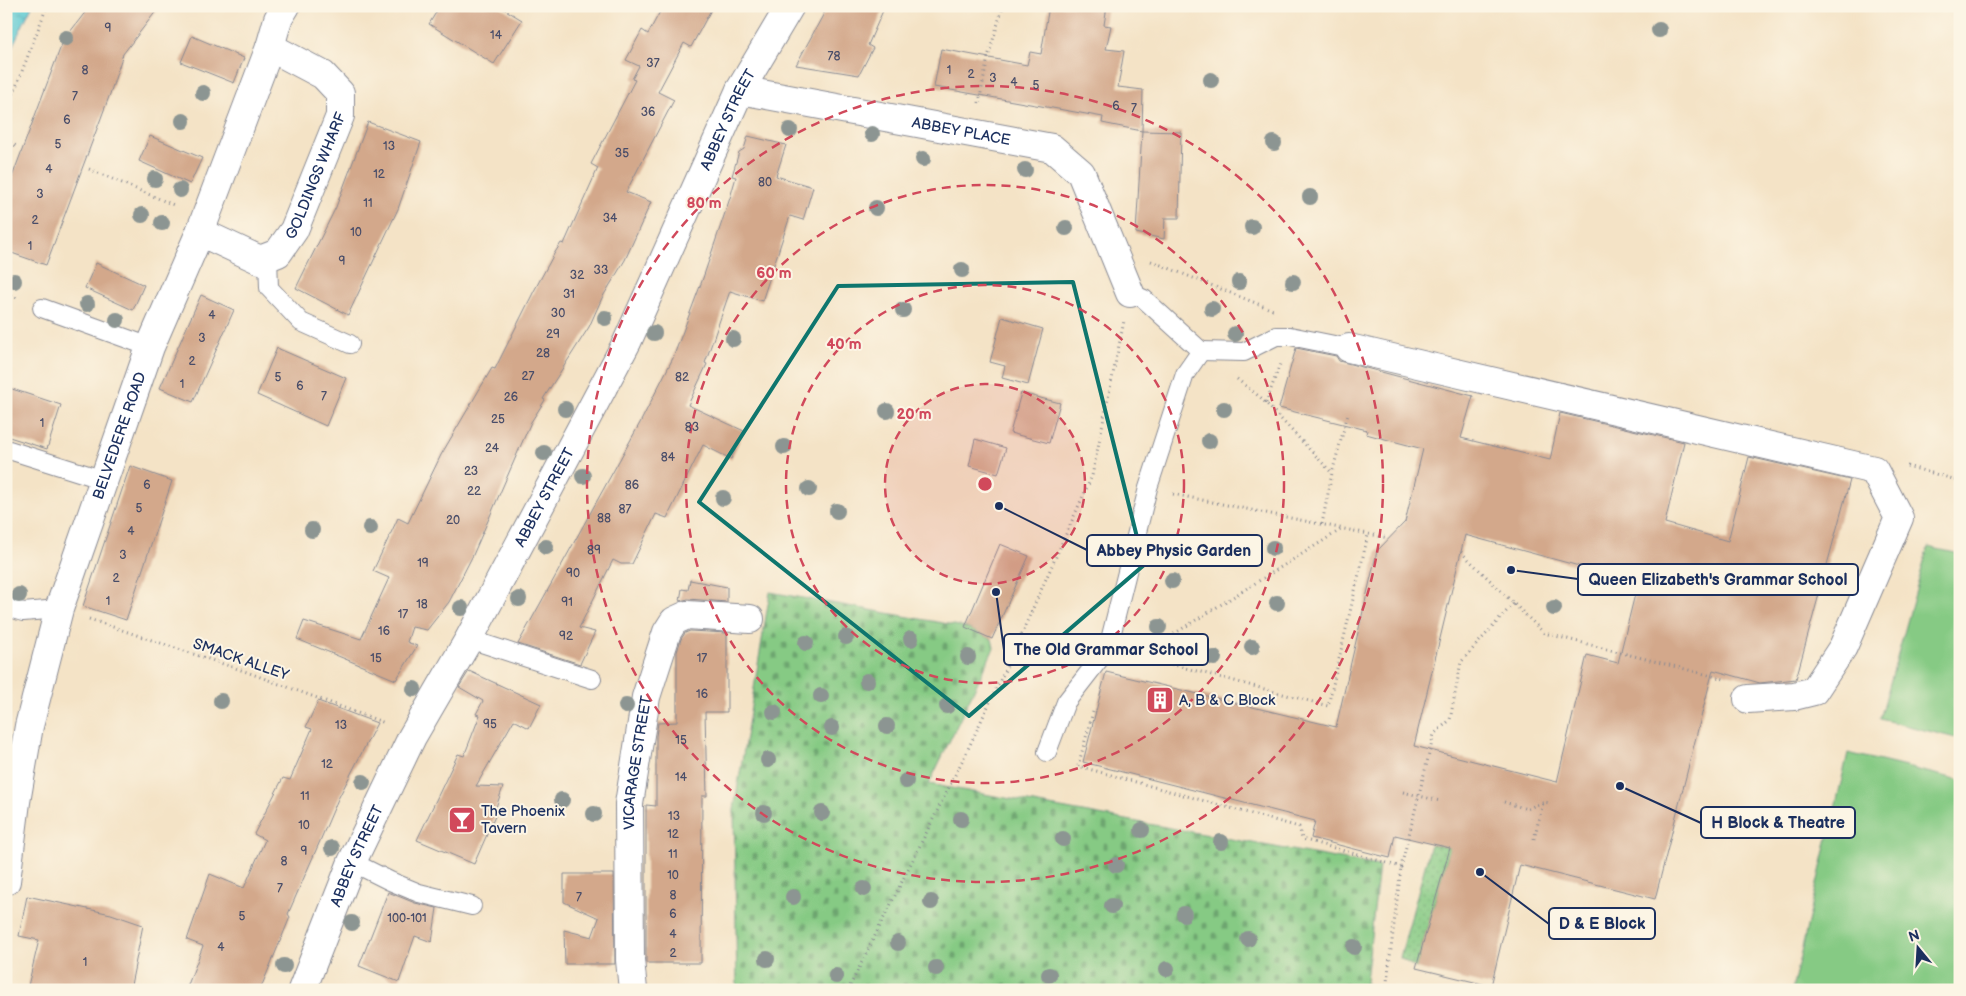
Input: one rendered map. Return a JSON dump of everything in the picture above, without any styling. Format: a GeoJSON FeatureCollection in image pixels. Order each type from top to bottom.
{"type":"FeatureCollection","features":[{"type":"Feature","properties":{"kind":"street","name":"BELVEDERE ROAD"},"geometry":{"type":"LineString","coordinates":[[6,881],[16,802],[29,726],[59,609],[150,347],[202,225],[270,47],[278,19],[286,6]]}},
{"type":"Feature","properties":{"kind":"street","name":"ABBEY STREET"},"geometry":{"type":"LineString","coordinates":[[302,990],[352,862],[412,737],[469,639],[627,342],[740,90],[790,6]]}},
{"type":"Feature","properties":{"kind":"street","name":"GOLDINGS WHARF"},"geometry":{"type":"LineString","coordinates":[[268,258],[278,254],[294,230],[340,116],[340,94],[323,75],[270,47]]}},
{"type":"Feature","properties":{"kind":"street","name":"ABBEY PLACE"},"geometry":{"type":"LineString","coordinates":[[740,90],[1052,148],[1081,173],[1130,292]]}},
{"type":"Feature","properties":{"kind":"street"},"geometry":{"type":"LineString","coordinates":[[202,225],[260,260],[268,258]]}},
{"type":"Feature","properties":{"kind":"street"},"geometry":{"type":"LineString","coordinates":[[1349,348],[1874,470],[1899,518],[1843,647],[1814,691],[1794,696],[1740,690]]}},
{"type":"Feature","properties":{"kind":"street","name":"VICARAGE STREET"},"geometry":{"type":"LineString","coordinates":[[633,990],[630,960],[629,804],[646,697],[667,632],[674,621],[687,615],[750,619]]}},
{"type":"Feature","properties":{"kind":"lane"},"geometry":{"type":"LineString","coordinates":[[268,258],[268,288],[285,306],[301,322],[350,344]]}},
{"type":"Feature","properties":{"kind":"lane"},"geometry":{"type":"LineString","coordinates":[[1130,292],[1144,299],[1202,351],[1244,352],[1276,336],[1290,336],[1349,348]]}},
{"type":"Feature","properties":{"kind":"lane"},"geometry":{"type":"LineString","coordinates":[[42,308],[150,347]]}},
{"type":"Feature","properties":{"kind":"lane"},"geometry":{"type":"LineString","coordinates":[[1046,752],[1066,702],[1108,648],[1148,488],[1185,374],[1202,351]]}},
{"type":"Feature","properties":{"kind":"lane"},"geometry":{"type":"LineString","coordinates":[[6,449],[104,480]]}},
{"type":"Feature","properties":{"kind":"lane"},"geometry":{"type":"LineString","coordinates":[[6,607],[23,612],[59,609]]}},
{"type":"Feature","properties":{"kind":"lane"},"geometry":{"type":"LineString","coordinates":[[469,639],[592,679]]}},
{"type":"Feature","properties":{"kind":"lane"},"geometry":{"type":"LineString","coordinates":[[352,862],[419,893],[472,906]]}},
{"type":"Feature","properties":{"kind":"path"},"geometry":{"type":"LineString","coordinates":[[6,113],[47,6]]}},
{"type":"Feature","properties":{"kind":"path"},"geometry":{"type":"LineString","coordinates":[[974,133],[988,57],[1003,6]]}},
{"type":"Feature","properties":{"kind":"path"},"geometry":{"type":"LineString","coordinates":[[6,140],[16,146]]}},
{"type":"Feature","properties":{"kind":"path"},"geometry":{"type":"LineString","coordinates":[[89,169],[202,225]]}},
{"type":"Feature","properties":{"kind":"path"},"geometry":{"type":"LineString","coordinates":[[848,990],[968,749],[1092,476],[1130,292]]}},
{"type":"Feature","properties":{"kind":"path"},"geometry":{"type":"LineString","coordinates":[[1266,403],[1290,336]]}},
{"type":"Feature","properties":{"kind":"path"},"geometry":{"type":"LineString","coordinates":[[1202,351],[1266,403],[1332,472]]}},
{"type":"Feature","properties":{"kind":"path"},"geometry":{"type":"LineString","coordinates":[[1322,524],[1332,472],[1348,414]]}},
{"type":"Feature","properties":{"kind":"path"},"geometry":{"type":"LineString","coordinates":[[1148,488],[1388,538]]}},
{"type":"Feature","properties":{"kind":"path"},"geometry":{"type":"LineString","coordinates":[[1140,656],[1342,529]]}},
{"type":"Feature","properties":{"kind":"path"},"geometry":{"type":"LineString","coordinates":[[1012,655],[1108,648],[1328,706],[1368,535]]}},
{"type":"Feature","properties":{"kind":"path"},"geometry":{"type":"LineString","coordinates":[[1461,552],[1544,633],[1740,690]]}},
{"type":"Feature","properties":{"kind":"path"},"geometry":{"type":"LineString","coordinates":[[1386,990],[1400,867],[1434,734],[1450,720],[1461,662],[1514,603]]}},
{"type":"Feature","properties":{"kind":"path","name":"SMACK ALLEY"},"geometry":{"type":"LineString","coordinates":[[59,609],[379,719],[412,737]]}},
{"type":"Feature","properties":{"kind":"path"},"geometry":{"type":"LineString","coordinates":[[1096,703],[1078,766],[1299,827],[1302,839],[1400,867]]}},
{"type":"Feature","properties":{"kind":"path"},"geometry":{"type":"LineString","coordinates":[[1403,792],[1440,801]]}},
{"type":"Feature","properties":{"kind":"path"},"geometry":{"type":"LineString","coordinates":[[1504,802],[1527,810],[1543,802],[1551,804]]}},
{"type":"Feature","properties":{"kind":"path"},"geometry":{"type":"LineString","coordinates":[[1534,839],[1543,802]]}},
{"type":"Feature","properties":{"kind":"highlighted area"},"geometry":{"type":"Polygon","coordinates":[[[1073,282],[1144,565],[969,716],[699,502],[838,286],[1073,282]]]}},
{"type":"Feature","properties":{"kind":"green space"},"geometry":{"type":"Polygon","coordinates":[[[1928,547],[1960,554],[1960,739],[1880,719],[1928,547]]]}},
{"type":"Feature","properties":{"kind":"green space"},"geometry":{"type":"Polygon","coordinates":[[[770,592],[965,627],[992,639],[994,648],[929,784],[1379,866],[1365,990],[737,990],[734,809],[770,592]]]}},
{"type":"Feature","properties":{"kind":"green space"},"geometry":{"type":"Polygon","coordinates":[[[1848,753],[1960,780],[1960,990],[1792,990],[1848,753]]]}},
{"type":"Feature","properties":{"kind":"green space"},"geometry":{"type":"Polygon","coordinates":[[[1431,844],[1450,848],[1416,968],[1400,958],[1431,844]]]}},
{"type":"Feature","properties":{"kind":"water"},"geometry":{"type":"Polygon","coordinates":[[[6,6],[32,6],[12,47],[6,65],[6,6]]]}},
{"type":"Feature","properties":{"kind":"building"},"geometry":{"type":"Polygon","coordinates":[[[90,6],[160,6],[123,54],[110,94],[46,265],[6,251],[6,193],[63,41],[90,6]]]}},
{"type":"Feature","properties":{"kind":"building"},"geometry":{"type":"Polygon","coordinates":[[[440,6],[499,6],[522,20],[494,64],[429,24],[440,6]]]}},
{"type":"Feature","properties":{"kind":"building"},"geometry":{"type":"Polygon","coordinates":[[[663,6],[713,6],[691,47],[684,43],[658,92],[674,100],[626,192],[651,202],[625,260],[602,298],[589,327],[543,399],[545,400],[531,422],[473,555],[449,602],[427,630],[412,627],[407,642],[417,646],[396,680],[297,639],[304,621],[361,639],[389,578],[373,571],[398,518],[408,523],[441,455],[492,368],[495,369],[554,254],[561,243],[564,244],[598,168],[591,164],[635,80],[632,79],[639,66],[626,60],[642,30],[648,34],[663,6]]]}},
{"type":"Feature","properties":{"kind":"building"},"geometry":{"type":"Polygon","coordinates":[[[828,6],[885,6],[868,45],[873,48],[859,75],[796,65],[828,6]]]}},
{"type":"Feature","properties":{"kind":"building"},"geometry":{"type":"Polygon","coordinates":[[[1049,6],[1107,6],[1104,25],[1111,26],[1106,49],[1124,51],[1118,87],[1143,90],[1142,131],[1102,123],[1103,117],[934,87],[941,49],[1027,65],[1030,52],[1041,54],[1049,6]]]}},
{"type":"Feature","properties":{"kind":"building"},"geometry":{"type":"Polygon","coordinates":[[[192,36],[244,58],[234,83],[181,62],[192,36]]]}},
{"type":"Feature","properties":{"kind":"building"},"geometry":{"type":"Polygon","coordinates":[[[368,122],[421,142],[398,209],[348,315],[296,288],[336,207],[368,122]]]}},
{"type":"Feature","properties":{"kind":"building"},"geometry":{"type":"Polygon","coordinates":[[[1142,131],[1181,132],[1179,218],[1165,218],[1164,239],[1136,233],[1142,131]]]}},
{"type":"Feature","properties":{"kind":"building"},"geometry":{"type":"Polygon","coordinates":[[[150,136],[202,158],[190,184],[139,161],[150,136]]]}},
{"type":"Feature","properties":{"kind":"building"},"geometry":{"type":"Polygon","coordinates":[[[748,136],[786,145],[776,176],[813,187],[803,220],[790,216],[762,301],[730,291],[705,363],[707,364],[688,405],[744,431],[731,459],[703,445],[667,518],[656,514],[632,564],[621,564],[613,560],[579,628],[595,632],[580,664],[518,644],[640,423],[673,358],[730,198],[736,177],[732,176],[739,152],[744,149],[748,136]]]}},
{"type":"Feature","properties":{"kind":"building"},"geometry":{"type":"Polygon","coordinates":[[[96,263],[144,285],[133,310],[85,288],[96,263]]]}},
{"type":"Feature","properties":{"kind":"building"},"geometry":{"type":"Polygon","coordinates":[[[201,295],[234,310],[193,402],[160,388],[201,295]]]}},
{"type":"Feature","properties":{"kind":"building"},"geometry":{"type":"Polygon","coordinates":[[[1002,317],[1043,329],[1028,385],[1002,378],[1005,366],[990,362],[1002,317]]]}},
{"type":"Feature","properties":{"kind":"building"},"geometry":{"type":"Polygon","coordinates":[[[277,348],[346,378],[326,426],[257,395],[277,348]]]}},
{"type":"Feature","properties":{"kind":"building"},"geometry":{"type":"Polygon","coordinates":[[[1296,348],[1336,356],[1339,361],[1473,396],[1461,438],[1550,460],[1560,413],[1684,442],[1665,523],[1728,541],[1749,457],[1850,480],[1796,679],[1760,683],[1713,670],[1655,899],[1520,865],[1491,986],[1416,968],[1450,848],[1395,835],[1390,858],[1311,838],[1315,821],[1083,762],[1106,672],[1336,727],[1377,551],[1405,522],[1423,449],[1366,434],[1367,430],[1279,408],[1296,348]],[[1465,535],[1414,746],[1557,782],[1587,655],[1618,663],[1638,582],[1465,535]]]}},
{"type":"Feature","properties":{"kind":"building"},"geometry":{"type":"Polygon","coordinates":[[[6,387],[61,405],[47,449],[6,436],[6,387]]]}},
{"type":"Feature","properties":{"kind":"building"},"geometry":{"type":"Polygon","coordinates":[[[1021,393],[1060,403],[1049,443],[1010,433],[1021,393]]]}},
{"type":"Feature","properties":{"kind":"building"},"geometry":{"type":"Polygon","coordinates":[[[975,439],[1006,448],[998,474],[969,466],[975,439]]]}},
{"type":"Feature","properties":{"kind":"building"},"geometry":{"type":"Polygon","coordinates":[[[130,466],[172,481],[126,620],[83,606],[130,466]]]}},
{"type":"Feature","properties":{"kind":"building"},"geometry":{"type":"Polygon","coordinates":[[[1000,544],[1029,556],[992,639],[965,627],[1000,544]]]}},
{"type":"Feature","properties":{"kind":"building"},"geometry":{"type":"Polygon","coordinates":[[[690,580],[727,587],[727,602],[688,599],[680,601],[682,589],[688,590],[690,580]]]}},
{"type":"Feature","properties":{"kind":"building"},"geometry":{"type":"Polygon","coordinates":[[[690,631],[727,633],[727,712],[705,712],[707,796],[702,796],[701,963],[646,963],[646,805],[656,806],[656,736],[658,723],[677,722],[677,652],[681,639],[685,633],[690,631]]]}},
{"type":"Feature","properties":{"kind":"building"},"geometry":{"type":"Polygon","coordinates":[[[469,671],[541,704],[529,728],[514,720],[476,786],[503,787],[494,813],[496,814],[474,864],[417,840],[458,754],[464,756],[480,715],[476,714],[483,701],[459,687],[469,671]]]}},
{"type":"Feature","properties":{"kind":"building"},"geometry":{"type":"Polygon","coordinates":[[[318,701],[377,723],[338,799],[288,914],[290,917],[260,990],[186,990],[203,946],[187,940],[210,874],[244,888],[265,840],[254,834],[283,778],[290,780],[312,729],[306,727],[318,701]]]}},
{"type":"Feature","properties":{"kind":"building"},"geometry":{"type":"Polygon","coordinates":[[[564,874],[614,874],[615,964],[565,964],[564,930],[592,937],[599,918],[564,902],[564,874]]]}},
{"type":"Feature","properties":{"kind":"building"},"geometry":{"type":"Polygon","coordinates":[[[388,892],[415,903],[437,908],[432,942],[415,936],[399,982],[359,966],[388,892]]]}},
{"type":"Feature","properties":{"kind":"building"},"geometry":{"type":"Polygon","coordinates":[[[27,896],[111,914],[143,925],[130,990],[27,990],[39,940],[19,936],[27,896]]]}},
{"type":"Feature","properties":{"kind":"place","name":"Abbey Physic Garden"},"geometry":{"type":"Point","coordinates":[999,506]}},
{"type":"Feature","properties":{"kind":"place","name":"Queen Elizabeth's Grammar School"},"geometry":{"type":"Point","coordinates":[1511,570]}},
{"type":"Feature","properties":{"kind":"place","name":"The Old Grammar School"},"geometry":{"type":"Point","coordinates":[996,592]}},
{"type":"Feature","properties":{"kind":"place","name":"A, B & C Block"},"geometry":{"type":"Point","coordinates":[1160,700]}},
{"type":"Feature","properties":{"kind":"place","name":"H Block & Theatre"},"geometry":{"type":"Point","coordinates":[1620,786]}},
{"type":"Feature","properties":{"kind":"place","name":"The Phoenix Tavern"},"geometry":{"type":"Point","coordinates":[462,820]}},
{"type":"Feature","properties":{"kind":"place","name":"D & E Block"},"geometry":{"type":"Point","coordinates":[1480,872]}}]}
